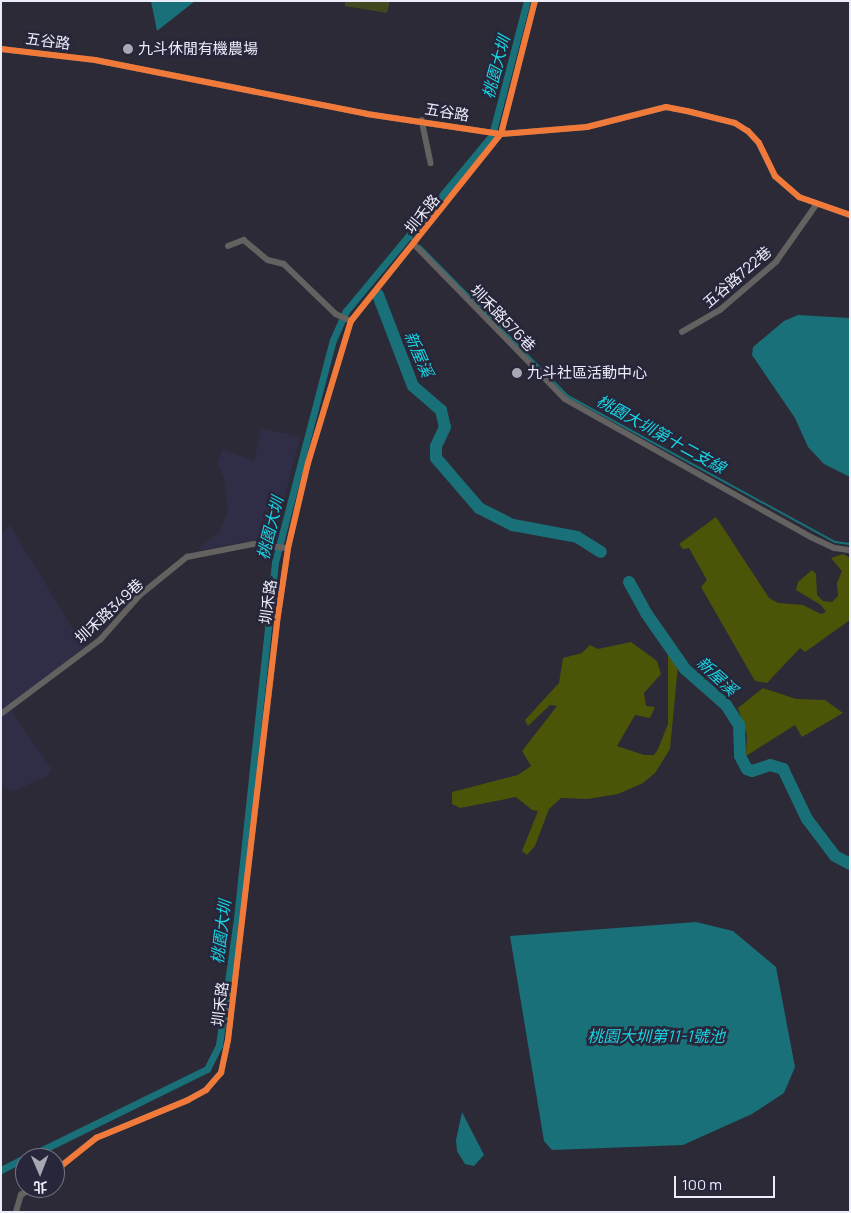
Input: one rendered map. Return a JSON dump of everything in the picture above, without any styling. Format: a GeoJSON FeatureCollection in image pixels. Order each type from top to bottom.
{"type":"FeatureCollection","features":[{"type":"Feature","properties":{"kind":"street","name":"圳禾路"},"geometry":{"type":"LineString","coordinates":[[65,1163],[96,1138],[188,1100],[206,1090],[221,1073],[228,1040],[286,548],[308,463],[350,321],[501,134],[535,1]]}},
{"type":"Feature","properties":{"kind":"street","name":"五谷路"},"geometry":{"type":"LineString","coordinates":[[1,49],[95,60],[367,114],[422,120],[501,134],[587,127],[666,107],[687,110],[735,123],[748,131],[759,143],[775,176],[799,197],[816,205],[850,215]]}},
{"type":"Feature","properties":{"kind":"street"},"geometry":{"type":"LineString","coordinates":[[422,120],[431,163]]}},
{"type":"Feature","properties":{"kind":"street","name":"五谷路722巷"},"geometry":{"type":"LineString","coordinates":[[682,332],[720,310],[776,262],[816,205]]}},
{"type":"Feature","properties":{"kind":"street"},"geometry":{"type":"LineString","coordinates":[[228,246],[244,240],[268,260],[284,264],[339,316],[350,321]]}},
{"type":"Feature","properties":{"kind":"street","name":"圳禾路576巷"},"geometry":{"type":"LineString","coordinates":[[414,244],[564,399],[812,537],[834,548],[850,550]]}},
{"type":"Feature","properties":{"kind":"street","name":"圳禾路349巷"},"geometry":{"type":"LineString","coordinates":[[1,714],[100,640],[139,596],[187,557],[254,544],[286,548]]}},
{"type":"Feature","properties":{"kind":"street"},"geometry":{"type":"LineString","coordinates":[[16,1212],[20,1198]]}},
{"type":"Feature","properties":{"kind":"shaded area"},"geometry":{"type":"Polygon","coordinates":[[[261,428],[300,437],[273,542],[243,542],[200,550],[199,548],[219,532],[228,511],[224,478],[217,463],[223,449],[254,461],[261,428]]]}},
{"type":"Feature","properties":{"kind":"shaded area"},"geometry":{"type":"Polygon","coordinates":[[[10,525],[84,647],[8,706],[51,768],[48,776],[11,792],[1,783],[1,535],[10,525]]]}},
{"type":"Feature","properties":{"kind":"green space"},"geometry":{"type":"Polygon","coordinates":[[[345,1],[390,1],[387,13],[345,6],[345,1]]]}},
{"type":"Feature","properties":{"kind":"green space"},"geometry":{"type":"Polygon","coordinates":[[[716,517],[769,598],[778,603],[803,605],[821,614],[826,612],[821,605],[796,590],[798,582],[812,570],[816,574],[817,595],[823,601],[832,602],[838,596],[837,583],[842,571],[831,558],[843,554],[850,558],[850,620],[805,652],[800,648],[767,683],[755,681],[701,587],[707,580],[689,548],[683,549],[679,544],[716,517]]]}},
{"type":"Feature","properties":{"kind":"green space"},"geometry":{"type":"Polygon","coordinates":[[[631,642],[657,661],[661,674],[644,693],[646,706],[655,707],[650,718],[635,715],[617,746],[644,755],[654,755],[668,724],[668,655],[678,666],[670,749],[655,773],[643,783],[618,794],[587,799],[561,798],[549,809],[535,846],[527,855],[522,851],[538,811],[532,810],[516,797],[460,808],[452,804],[452,792],[518,775],[531,766],[522,751],[557,706],[550,705],[528,726],[525,720],[559,683],[563,658],[582,653],[590,645],[598,649],[631,642]]]}},
{"type":"Feature","properties":{"kind":"green space"},"geometry":{"type":"Polygon","coordinates":[[[763,688],[796,699],[825,700],[843,713],[802,737],[795,725],[746,756],[747,735],[738,708],[763,688]]]}},
{"type":"Feature","properties":{"kind":"water"},"geometry":{"type":"Polygon","coordinates":[[[151,1],[195,1],[157,31],[151,1]]]}},
{"type":"Feature","properties":{"kind":"water"},"geometry":{"type":"Polygon","coordinates":[[[798,315],[850,318],[850,477],[824,464],[808,447],[795,418],[752,355],[753,347],[784,321],[798,315]]]}},
{"type":"Feature","properties":{"kind":"water","name":"桃園大圳第11-1號池"},"geometry":{"type":"Polygon","coordinates":[[[696,922],[733,931],[776,967],[795,1067],[784,1093],[752,1114],[683,1145],[552,1150],[544,1141],[510,936],[696,922]]]}},
{"type":"Feature","properties":{"kind":"water"},"geometry":{"type":"Polygon","coordinates":[[[462,1112],[484,1155],[474,1166],[465,1164],[457,1151],[456,1140],[462,1112]]]}},
{"type":"Feature","properties":{"kind":"waterway","name":"桃園大圳"},"geometry":{"type":"LineString","coordinates":[[46,1148],[207,1069],[219,1045],[237,918],[275,562],[333,340],[346,311],[492,135],[527,1]]}},
{"type":"Feature","properties":{"kind":"waterway","name":"桃園大圳第十二支線"},"geometry":{"type":"LineString","coordinates":[[409,236],[414,241]]}},
{"type":"Feature","properties":{"kind":"waterway","name":"桃園大圳第十二支線"},"geometry":{"type":"LineString","coordinates":[[420,246],[568,396],[835,542],[850,544]]}},
{"type":"Feature","properties":{"kind":"waterway","name":"新屋溪"},"geometry":{"type":"LineString","coordinates":[[378,295],[413,386],[441,410],[445,427],[436,446],[436,458],[479,508],[513,525],[577,537],[601,552]]}},
{"type":"Feature","properties":{"kind":"waterway","name":"新屋溪"},"geometry":{"type":"LineString","coordinates":[[629,582],[646,613],[685,669],[726,705],[739,725],[740,756],[747,769],[752,771],[770,765],[783,769],[807,819],[835,856],[850,864]]}},
{"type":"Feature","properties":{"kind":"waterway","name":"桃園大圳"},"geometry":{"type":"LineString","coordinates":[[1,1170],[15,1163]]}},
{"type":"Feature","properties":{"kind":"cycle path"},"geometry":{"type":"LineString","coordinates":[[65,1163],[96,1138],[188,1100],[206,1090],[221,1073],[228,1040],[277,622],[288,548],[308,463],[351,321],[501,134],[535,1]]}},
{"type":"Feature","properties":{"kind":"cycle path"},"geometry":{"type":"LineString","coordinates":[[1,49],[95,60],[367,114],[501,134],[587,127],[666,107],[687,111],[735,123],[748,131],[759,143],[775,176],[799,197],[850,215]]}},
{"type":"Feature","properties":{"kind":"place","name":"九斗休閒有機農場"},"geometry":{"type":"Point","coordinates":[128,49]}},
{"type":"Feature","properties":{"kind":"place","name":"九斗社區活動中心"},"geometry":{"type":"Point","coordinates":[517,373]}}]}
